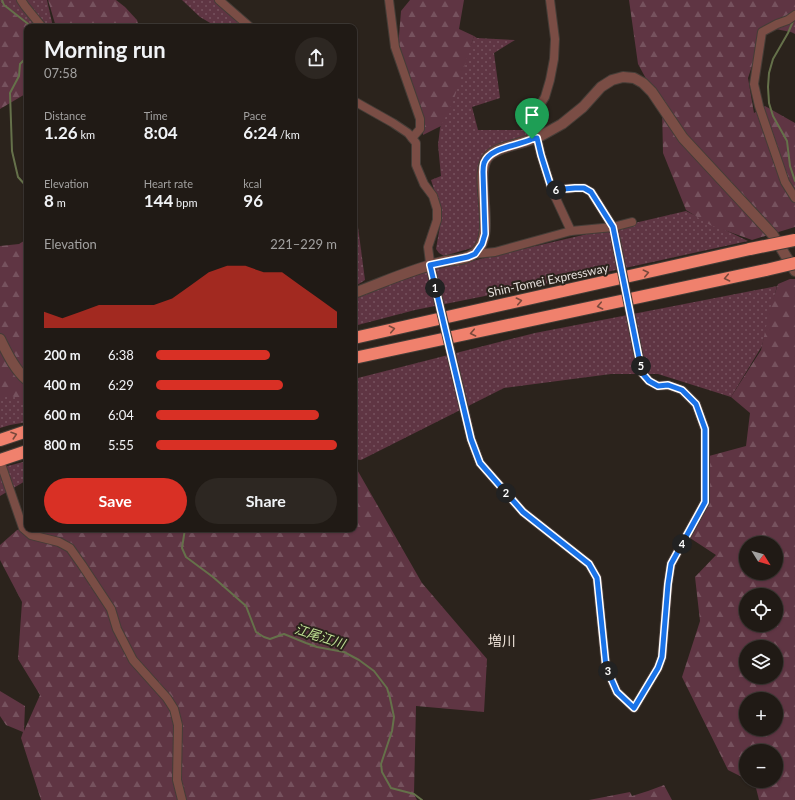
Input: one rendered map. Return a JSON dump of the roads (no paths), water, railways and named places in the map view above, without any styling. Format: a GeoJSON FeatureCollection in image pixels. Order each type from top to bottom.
{"type":"FeatureCollection","features":[{"type":"Feature","properties":{"kind":"highway","name":"Shin-Tomei Expressway"},"geometry":{"type":"LineString","coordinates":[[357,337],[795,240]]}},
{"type":"Feature","properties":{"kind":"highway"},"geometry":{"type":"LineString","coordinates":[[357,357],[795,263]]}},
{"type":"Feature","properties":{"kind":"highway"},"geometry":{"type":"LineString","coordinates":[[0,440],[24,432]]}},
{"type":"Feature","properties":{"kind":"highway"},"geometry":{"type":"LineString","coordinates":[[0,461],[24,452]]}},
{"type":"Feature","properties":{"kind":"street"},"geometry":{"type":"LineString","coordinates":[[21,0],[40,24]]}},
{"type":"Feature","properties":{"kind":"street"},"geometry":{"type":"LineString","coordinates":[[219,0],[247,24]]}},
{"type":"Feature","properties":{"kind":"street"},"geometry":{"type":"LineString","coordinates":[[389,0],[395,47],[420,119],[420,128],[412,138]]}},
{"type":"Feature","properties":{"kind":"street"},"geometry":{"type":"LineString","coordinates":[[550,0],[555,39],[554,60],[545,96],[535,113],[531,124],[552,190],[571,231]]}},
{"type":"Feature","properties":{"kind":"street"},"geometry":{"type":"LineString","coordinates":[[795,15],[788,20],[776,24],[762,32],[754,84],[759,106],[785,182],[795,198]]}},
{"type":"Feature","properties":{"kind":"street"},"geometry":{"type":"LineString","coordinates":[[475,254],[482,244],[485,234],[483,172],[484,162],[488,156],[495,151],[535,139],[562,124],[583,107],[601,87],[612,80],[623,77],[634,78],[643,83],[652,92],[683,138],[773,235],[795,271]]}},
{"type":"Feature","properties":{"kind":"street"},"geometry":{"type":"LineString","coordinates":[[357,103],[408,133],[416,143],[416,165],[424,184],[433,196],[437,209],[437,220],[428,247],[431,269],[471,439],[480,463],[523,512],[589,564],[597,578],[606,667],[617,692],[634,708],[658,668],[662,657],[671,564],[705,502],[705,429],[696,404],[682,390],[668,385],[658,386],[649,381],[642,373],[613,227],[591,192],[584,188],[552,190]]}},
{"type":"Feature","properties":{"kind":"street"},"geometry":{"type":"LineString","coordinates":[[357,292],[475,254],[495,252],[571,231],[613,227],[632,222]]}},
{"type":"Feature","properties":{"kind":"street"},"geometry":{"type":"LineString","coordinates":[[0,339],[8,356],[24,378]]}},
{"type":"Feature","properties":{"kind":"street"},"geometry":{"type":"LineString","coordinates":[[0,461],[24,529]]}},
{"type":"Feature","properties":{"kind":"street"},"geometry":{"type":"LineString","coordinates":[[28,532],[31,535],[59,542],[70,548],[111,609],[117,629],[132,660],[167,698],[174,709],[178,725],[177,780],[182,800]]}},
{"type":"Feature","properties":{"kind":"waterway","name":"江尾江川"},"geometry":{"type":"LineString","coordinates":[[2,0],[4,5],[28,24]]}},
{"type":"Feature","properties":{"kind":"waterway"},"geometry":{"type":"LineString","coordinates":[[794,19],[773,59],[769,73],[768,87],[769,103],[773,116],[787,141],[790,166],[795,181]]}},
{"type":"Feature","properties":{"kind":"waterway","name":"江尾江川"},"geometry":{"type":"LineString","coordinates":[[24,60],[20,64],[19,76],[10,93],[12,151],[18,177],[24,184]]}},
{"type":"Feature","properties":{"kind":"waterway","name":"江尾江川"},"geometry":{"type":"LineString","coordinates":[[185,532],[182,548],[186,557],[213,577],[246,606],[256,632],[270,639],[284,634],[317,647],[344,652],[359,660],[374,671],[387,688],[394,717],[392,731],[381,764],[382,772],[391,788],[414,794],[422,800]]}},
{"type":"Feature","properties":{"kind":"district","name":"増川"},"geometry":{"type":"Point","coordinates":[502,640]}}]}
